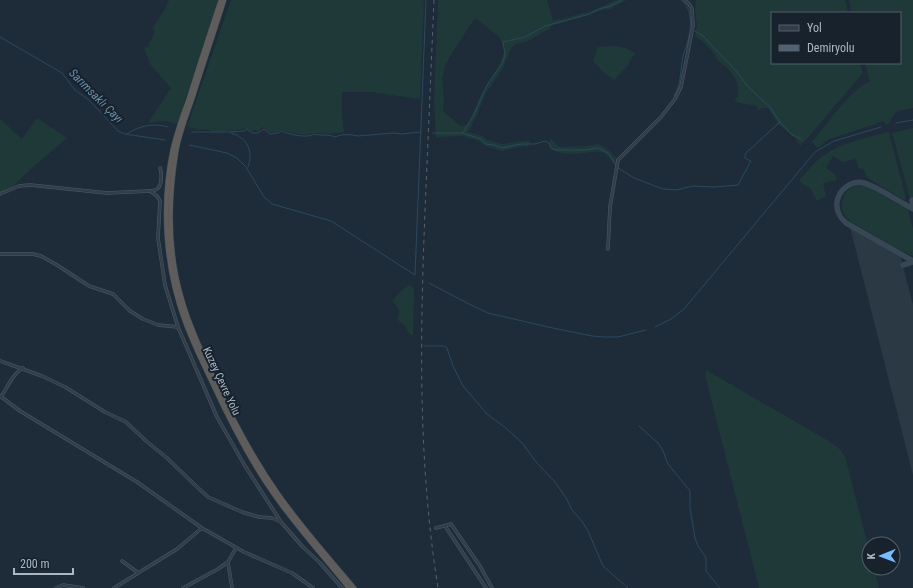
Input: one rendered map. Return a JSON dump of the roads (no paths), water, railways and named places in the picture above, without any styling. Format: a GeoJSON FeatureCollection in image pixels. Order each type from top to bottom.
{"type":"FeatureCollection","features":[{"type":"Feature","properties":{"kind":"highway"},"geometry":{"type":"LineString","coordinates":[[175,149],[221,0]]}},
{"type":"Feature","properties":{"kind":"highway"},"geometry":{"type":"LineString","coordinates":[[215,22],[224,0]]}},
{"type":"Feature","properties":{"kind":"highway","name":"Kuzey Çevre Yolu"},"geometry":{"type":"LineString","coordinates":[[175,149],[167,200],[167,234],[172,275],[185,321],[230,420],[254,464],[288,513],[349,588]]}},
{"type":"Feature","properties":{"kind":"highway","name":"Kuzey Çevre Yolu"},"geometry":{"type":"LineString","coordinates":[[175,149],[170,201],[172,250],[176,280],[196,340],[236,426],[257,463],[291,512],[354,588]]}},
{"type":"Feature","properties":{"kind":"street"},"geometry":{"type":"LineString","coordinates":[[608,249],[610,207],[618,160],[660,117],[675,99],[681,87],[693,26],[692,9],[685,0]]}},
{"type":"Feature","properties":{"kind":"street"},"geometry":{"type":"LineString","coordinates":[[0,194],[20,186],[30,185],[107,193],[150,191],[156,190],[159,187],[162,175],[160,168]]}},
{"type":"Feature","properties":{"kind":"street"},"geometry":{"type":"LineString","coordinates":[[150,191],[157,196],[160,201],[158,238],[164,283],[178,327],[218,417],[245,466],[281,522],[342,588]]}},
{"type":"Feature","properties":{"kind":"street"},"geometry":{"type":"LineString","coordinates":[[0,254],[33,254],[41,256],[89,286],[113,294],[130,311],[143,319],[158,325],[178,327]]}},
{"type":"Feature","properties":{"kind":"street"},"geometry":{"type":"LineString","coordinates":[[0,361],[23,368],[65,387],[106,412],[126,422],[208,496],[242,512],[259,517],[272,518],[281,522]]}},
{"type":"Feature","properties":{"kind":"street"},"geometry":{"type":"LineString","coordinates":[[23,368],[16,374],[0,396],[20,412],[141,485],[202,528],[236,548],[287,570],[314,588]]}},
{"type":"Feature","properties":{"kind":"street"},"geometry":{"type":"LineString","coordinates":[[436,528],[451,524],[480,566],[492,588]]}},
{"type":"Feature","properties":{"kind":"street"},"geometry":{"type":"LineString","coordinates":[[445,526],[486,588]]}},
{"type":"Feature","properties":{"kind":"street"},"geometry":{"type":"LineString","coordinates":[[114,588],[176,549],[202,528]]}},
{"type":"Feature","properties":{"kind":"street"},"geometry":{"type":"LineString","coordinates":[[183,588],[209,575],[228,562],[236,548]]}},
{"type":"Feature","properties":{"kind":"street"},"geometry":{"type":"LineString","coordinates":[[122,561],[138,572]]}},
{"type":"Feature","properties":{"kind":"street"},"geometry":{"type":"LineString","coordinates":[[228,562],[232,588]]}},
{"type":"Feature","properties":{"kind":"street"},"geometry":{"type":"LineString","coordinates":[[56,588],[63,585],[83,588]]}},
{"type":"Feature","properties":{"kind":"waterway"},"geometry":{"type":"LineString","coordinates":[[189,145],[227,153],[237,158],[246,167],[264,197],[272,204],[331,221],[415,275],[426,0]]}},
{"type":"Feature","properties":{"kind":"waterway"},"geometry":{"type":"LineString","coordinates":[[463,133],[473,116],[487,85],[503,62],[505,55],[503,42],[525,37],[545,26],[590,14],[622,0]]}},
{"type":"Feature","properties":{"kind":"waterway"},"geometry":{"type":"LineString","coordinates":[[674,96],[680,81],[683,56],[687,46],[690,26],[690,14],[685,4],[681,0]]}},
{"type":"Feature","properties":{"kind":"waterway"},"geometry":{"type":"LineString","coordinates":[[695,31],[703,36],[736,71],[749,88],[769,106],[780,122],[791,134],[801,139]]}},
{"type":"Feature","properties":{"kind":"waterway","name":"Sarımsaklı Çayı"},"geometry":{"type":"LineString","coordinates":[[0,37],[62,73],[75,90],[89,100],[118,131],[125,134],[165,140]]}},
{"type":"Feature","properties":{"kind":"waterway"},"geometry":{"type":"LineString","coordinates":[[896,123],[913,120]]}},
{"type":"Feature","properties":{"kind":"waterway"},"geometry":{"type":"LineString","coordinates":[[618,168],[634,178],[663,189],[676,190],[693,186],[714,187],[738,185],[751,161],[745,158],[745,154],[780,122]]}},
{"type":"Feature","properties":{"kind":"waterway"},"geometry":{"type":"LineString","coordinates":[[127,134],[147,126],[158,125],[168,127]]}},
{"type":"Feature","properties":{"kind":"waterway"},"geometry":{"type":"LineString","coordinates":[[655,327],[671,319],[684,309],[815,152],[834,141],[881,127]]}},
{"type":"Feature","properties":{"kind":"waterway"},"geometry":{"type":"LineString","coordinates":[[227,132],[245,131],[247,129],[252,133],[258,133],[264,129],[270,134],[281,131],[298,136],[314,134],[335,137],[340,135],[358,136],[420,132]]}},
{"type":"Feature","properties":{"kind":"waterway"},"geometry":{"type":"LineString","coordinates":[[192,132],[226,132]]}},
{"type":"Feature","properties":{"kind":"waterway"},"geometry":{"type":"LineString","coordinates":[[231,133],[241,138],[248,146],[250,156],[248,167]]}},
{"type":"Feature","properties":{"kind":"waterway"},"geometry":{"type":"LineString","coordinates":[[433,133],[462,133],[481,139],[486,144],[502,148],[521,144],[535,144],[545,141],[555,150],[585,150],[598,148],[608,153],[616,165]]}},
{"type":"Feature","properties":{"kind":"waterway"},"geometry":{"type":"LineString","coordinates":[[429,283],[488,313],[548,327],[592,336],[605,337],[618,337],[646,330]]}},
{"type":"Feature","properties":{"kind":"waterway"},"geometry":{"type":"LineString","coordinates":[[424,346],[444,346],[447,348],[453,366],[463,386],[487,414],[506,428],[523,444],[536,462],[555,482],[572,510],[588,531],[603,566],[628,588]]}},
{"type":"Feature","properties":{"kind":"waterway"},"geometry":{"type":"LineString","coordinates":[[639,426],[659,444],[668,464],[690,491],[690,508],[695,538],[698,546],[706,558],[706,571],[720,588]]}},
{"type":"Feature","properties":{"kind":"railway"},"geometry":{"type":"LineString","coordinates":[[434,0],[423,258],[422,400],[427,494],[431,541],[438,588]]}}]}
